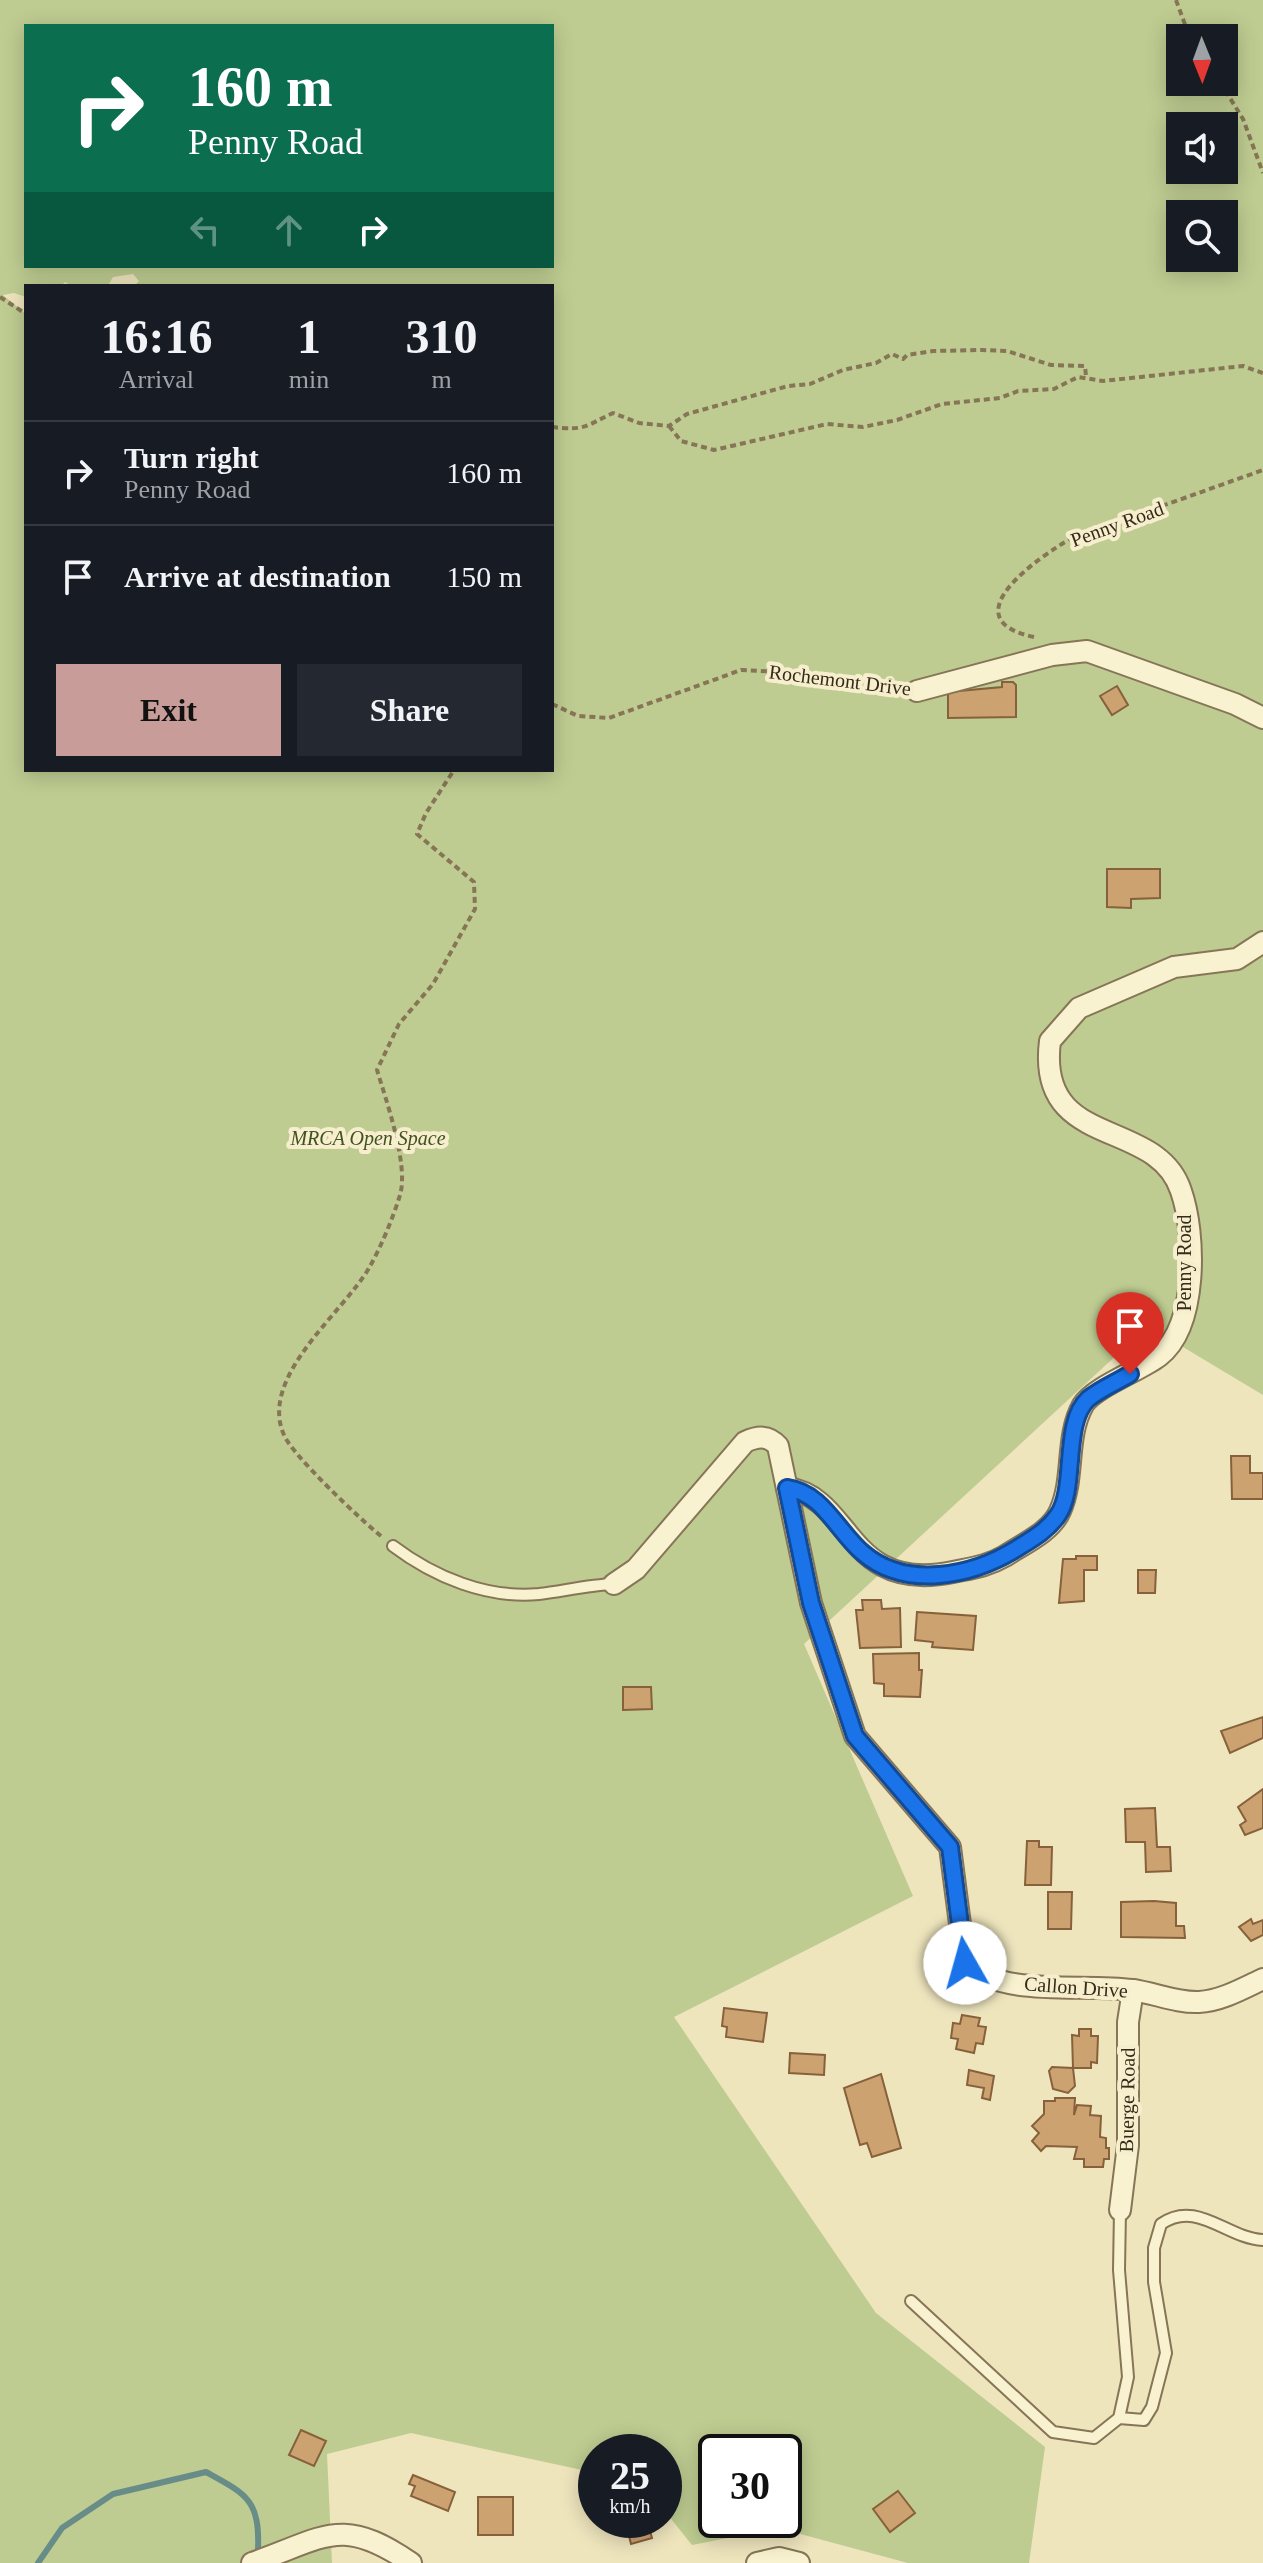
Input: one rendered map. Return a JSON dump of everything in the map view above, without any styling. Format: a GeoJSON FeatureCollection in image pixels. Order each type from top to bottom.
{"type":"FeatureCollection","features":[{"type":"Feature","properties":{"kind":"street","name":"Rochemont Drive"},"geometry":{"type":"LineString","coordinates":[[917,691],[1052,655],[1087,651],[1235,704],[1263,718]]}},
{"type":"Feature","properties":{"kind":"street","name":"Penny Road"},"geometry":{"type":"LineString","coordinates":[[787,1488],[801,1490],[815,1500],[863,1553],[910,1577],[991,1564],[1043,1532],[1052,1522],[1060,1512],[1076,1426],[1083,1405],[1159,1356],[1175,1341],[1183,1326],[1188,1307],[1188,1243],[1184,1200],[1174,1176],[1153,1154],[1082,1122],[1064,1105],[1049,1074],[1050,1041],[1079,1008],[1174,967],[1237,959],[1263,942]]}},
{"type":"Feature","properties":{"kind":"street","name":"Callon Drive"},"geometry":{"type":"LineString","coordinates":[[614,1584],[636,1569],[745,1442],[756,1436],[772,1439],[778,1446],[811,1603],[855,1736],[950,1847],[965,1963],[979,1976],[1039,1986],[1133,1990],[1166,1999],[1202,2002],[1263,1979]]}},
{"type":"Feature","properties":{"kind":"street","name":"Buerge Road"},"geometry":{"type":"LineString","coordinates":[[1120,2210],[1128,2145],[1128,2022],[1133,1990]]}},
{"type":"Feature","properties":{"kind":"street"},"geometry":{"type":"LineString","coordinates":[[252,2563],[335,2533],[357,2534],[380,2542],[411,2563]]}},
{"type":"Feature","properties":{"kind":"street"},"geometry":{"type":"LineString","coordinates":[[757,2563],[779,2558],[799,2563]]}},
{"type":"Feature","properties":{"kind":"lane"},"geometry":{"type":"LineString","coordinates":[[393,1546],[436,1574],[497,1594],[537,1594],[614,1584]]}},
{"type":"Feature","properties":{"kind":"lane"},"geometry":{"type":"LineString","coordinates":[[911,2301],[1053,2432],[1094,2438],[1119,2418],[1128,2377],[1119,2270],[1120,2210]]}},
{"type":"Feature","properties":{"kind":"lane"},"geometry":{"type":"LineString","coordinates":[[1119,2418],[1144,2420],[1152,2407],[1166,2353],[1154,2282],[1154,2248],[1161,2224],[1174,2215],[1199,2216],[1240,2237],[1263,2240]]}},
{"type":"Feature","properties":{"kind":"path"},"geometry":{"type":"LineString","coordinates":[[1176,0],[1185,24]]}},
{"type":"Feature","properties":{"kind":"path"},"geometry":{"type":"LineString","coordinates":[[1229,96],[1243,119],[1263,173]]}},
{"type":"Feature","properties":{"kind":"path"},"geometry":{"type":"LineString","coordinates":[[0,297],[24,313]]}},
{"type":"Feature","properties":{"kind":"path"},"geometry":{"type":"LineString","coordinates":[[554,427],[574,430],[597,424],[613,413],[639,423],[669,426],[687,414],[788,386],[810,384],[843,370],[876,363],[892,354],[896,359],[903,359],[907,355],[933,351],[1007,351],[1051,365],[1085,366],[1086,376]]}},
{"type":"Feature","properties":{"kind":"path"},"geometry":{"type":"LineString","coordinates":[[669,426],[681,441],[714,450],[827,424],[863,427],[897,420],[942,404],[1000,398],[1018,391],[1054,389],[1086,376],[1103,381],[1243,366],[1263,373]]}},
{"type":"Feature","properties":{"kind":"path","name":"Penny Road"},"geometry":{"type":"LineString","coordinates":[[1042,638],[1018,632],[1002,618],[999,610],[1005,589],[1044,554],[1072,538],[1263,470]]}},
{"type":"Feature","properties":{"kind":"path","name":"Rochemont Drive"},"geometry":{"type":"LineString","coordinates":[[554,705],[578,716],[609,718],[741,670],[821,674],[917,691]]}},
{"type":"Feature","properties":{"kind":"path"},"geometry":{"type":"LineString","coordinates":[[393,1546],[284,1437],[279,1403],[284,1384],[302,1355],[369,1268],[401,1192],[396,1135],[377,1070],[399,1024],[433,984],[475,909],[474,882],[417,834],[426,813],[453,772]]}},
{"type":"Feature","properties":{"kind":"green space","name":"MRCA Open Space"},"geometry":{"type":"Polygon","coordinates":[[[0,0],[1263,0],[1263,1395],[1148,1326],[804,1644],[913,1896],[674,2017],[876,2313],[1045,2447],[1029,2563],[908,2563],[802,2534],[802,2434],[698,2434],[698,2538],[727,2538],[692,2545],[682,2532],[682,2434],[578,2434],[578,2469],[411,2433],[327,2454],[332,2563],[0,2563],[0,0]]]}},
{"type":"Feature","properties":{"kind":"building"},"geometry":{"type":"Polygon","coordinates":[[[1002,682],[1016,685],[1016,717],[948,718],[948,692],[1002,687],[1002,682]]]}},
{"type":"Feature","properties":{"kind":"building"},"geometry":{"type":"Polygon","coordinates":[[[1117,686],[1128,705],[1112,715],[1100,696],[1117,686]]]}},
{"type":"Feature","properties":{"kind":"building"},"geometry":{"type":"Polygon","coordinates":[[[1107,869],[1160,869],[1160,898],[1131,899],[1131,908],[1107,907],[1107,869]]]}},
{"type":"Feature","properties":{"kind":"building"},"geometry":{"type":"Polygon","coordinates":[[[1231,1456],[1250,1456],[1250,1473],[1263,1473],[1263,1499],[1232,1499],[1231,1456]]]}},
{"type":"Feature","properties":{"kind":"building"},"geometry":{"type":"Polygon","coordinates":[[[1076,1556],[1097,1556],[1097,1570],[1084,1570],[1084,1601],[1059,1603],[1063,1559],[1076,1559],[1076,1556]]]}},
{"type":"Feature","properties":{"kind":"building"},"geometry":{"type":"Polygon","coordinates":[[[1138,1570],[1156,1570],[1155,1593],[1138,1593],[1138,1570]]]}},
{"type":"Feature","properties":{"kind":"building"},"geometry":{"type":"Polygon","coordinates":[[[862,1600],[881,1600],[882,1609],[900,1608],[901,1647],[860,1648],[856,1610],[863,1610],[862,1600]]]}},
{"type":"Feature","properties":{"kind":"building"},"geometry":{"type":"Polygon","coordinates":[[[917,1612],[976,1616],[973,1650],[932,1647],[933,1642],[915,1640],[917,1612]]]}},
{"type":"Feature","properties":{"kind":"building"},"geometry":{"type":"Polygon","coordinates":[[[919,1653],[919,1670],[922,1670],[920,1697],[884,1696],[884,1684],[874,1683],[873,1654],[919,1653]]]}},
{"type":"Feature","properties":{"kind":"building"},"geometry":{"type":"Polygon","coordinates":[[[623,1687],[651,1687],[652,1709],[623,1710],[623,1687]]]}},
{"type":"Feature","properties":{"kind":"building"},"geometry":{"type":"Polygon","coordinates":[[[1263,1717],[1263,1738],[1230,1753],[1221,1731],[1263,1717]]]}},
{"type":"Feature","properties":{"kind":"building"},"geometry":{"type":"Polygon","coordinates":[[[1263,1789],[1263,1828],[1245,1835],[1240,1825],[1246,1821],[1238,1807],[1263,1789]]]}},
{"type":"Feature","properties":{"kind":"building"},"geometry":{"type":"Polygon","coordinates":[[[1155,1808],[1157,1847],[1170,1847],[1171,1871],[1146,1872],[1145,1842],[1126,1842],[1125,1809],[1155,1808]]]}},
{"type":"Feature","properties":{"kind":"building"},"geometry":{"type":"Polygon","coordinates":[[[1027,1841],[1039,1841],[1039,1847],[1052,1847],[1051,1885],[1025,1885],[1027,1841]]]}},
{"type":"Feature","properties":{"kind":"building"},"geometry":{"type":"Polygon","coordinates":[[[1048,1892],[1072,1892],[1071,1929],[1048,1929],[1048,1892]]]}},
{"type":"Feature","properties":{"kind":"building"},"geometry":{"type":"Polygon","coordinates":[[[1121,1902],[1176,1903],[1176,1926],[1184,1926],[1185,1938],[1121,1937],[1121,1902]]]}},
{"type":"Feature","properties":{"kind":"building"},"geometry":{"type":"Polygon","coordinates":[[[1251,1919],[1253,1924],[1263,1920],[1263,1935],[1251,1941],[1239,1927],[1251,1919]]]}},
{"type":"Feature","properties":{"kind":"building"},"geometry":{"type":"Polygon","coordinates":[[[724,2008],[767,2013],[763,2042],[726,2037],[727,2027],[722,2026],[724,2008]]]}},
{"type":"Feature","properties":{"kind":"building"},"geometry":{"type":"Polygon","coordinates":[[[962,2015],[980,2018],[978,2026],[986,2027],[983,2044],[976,2043],[974,2053],[956,2049],[958,2039],[951,2038],[953,2023],[960,2024],[962,2015]]]}},
{"type":"Feature","properties":{"kind":"building"},"geometry":{"type":"Polygon","coordinates":[[[1079,2029],[1091,2029],[1091,2036],[1098,2036],[1097,2063],[1091,2062],[1091,2068],[1073,2068],[1072,2035],[1079,2036],[1079,2029]]]}},
{"type":"Feature","properties":{"kind":"building"},"geometry":{"type":"Polygon","coordinates":[[[790,2053],[825,2055],[824,2075],[789,2073],[790,2053]]]}},
{"type":"Feature","properties":{"kind":"building"},"geometry":{"type":"Polygon","coordinates":[[[1052,2067],[1073,2068],[1075,2086],[1068,2093],[1053,2089],[1049,2071],[1052,2067]]]}},
{"type":"Feature","properties":{"kind":"building"},"geometry":{"type":"Polygon","coordinates":[[[969,2070],[994,2076],[990,2100],[982,2098],[984,2088],[967,2085],[969,2070]]]}},
{"type":"Feature","properties":{"kind":"building"},"geometry":{"type":"Polygon","coordinates":[[[881,2074],[901,2148],[872,2157],[867,2143],[860,2145],[844,2088],[881,2074]]]}},
{"type":"Feature","properties":{"kind":"building"},"geometry":{"type":"Polygon","coordinates":[[[1055,2098],[1075,2098],[1074,2115],[1077,2105],[1091,2106],[1090,2115],[1101,2116],[1100,2137],[1106,2138],[1106,2148],[1109,2148],[1109,2159],[1104,2159],[1103,2167],[1084,2167],[1084,2159],[1074,2159],[1077,2147],[1046,2146],[1041,2151],[1032,2141],[1039,2133],[1032,2126],[1044,2114],[1044,2101],[1055,2101],[1055,2098]]]}},
{"type":"Feature","properties":{"kind":"building"},"geometry":{"type":"Polygon","coordinates":[[[301,2430],[326,2441],[314,2466],[289,2455],[301,2430]]]}},
{"type":"Feature","properties":{"kind":"building"},"geometry":{"type":"Polygon","coordinates":[[[413,2475],[455,2492],[448,2511],[411,2496],[415,2486],[409,2484],[413,2475]]]}},
{"type":"Feature","properties":{"kind":"building"},"geometry":{"type":"Polygon","coordinates":[[[898,2491],[915,2513],[890,2532],[873,2509],[898,2491]]]}},
{"type":"Feature","properties":{"kind":"building"},"geometry":{"type":"Polygon","coordinates":[[[478,2497],[513,2497],[513,2535],[478,2535],[478,2497]]]}},
{"type":"Feature","properties":{"kind":"building"},"geometry":{"type":"Polygon","coordinates":[[[630,2538],[652,2538],[631,2544],[630,2538]]]}},
{"type":"Feature","properties":{"kind":"waterway"},"geometry":{"type":"LineString","coordinates":[[38,2563],[62,2528],[113,2494],[206,2472],[248,2500],[256,2519],[258,2550]]}},
{"type":"Feature","properties":{"kind":"route"},"geometry":{"type":"LineString","coordinates":[[965,1963],[956,1871],[950,1847],[855,1736],[811,1603],[797,1549],[787,1488],[801,1490],[815,1500],[863,1553],[910,1577],[945,1574],[991,1564],[1043,1532],[1060,1512],[1076,1426],[1083,1405],[1089,1398],[1130,1374]]}}]}
